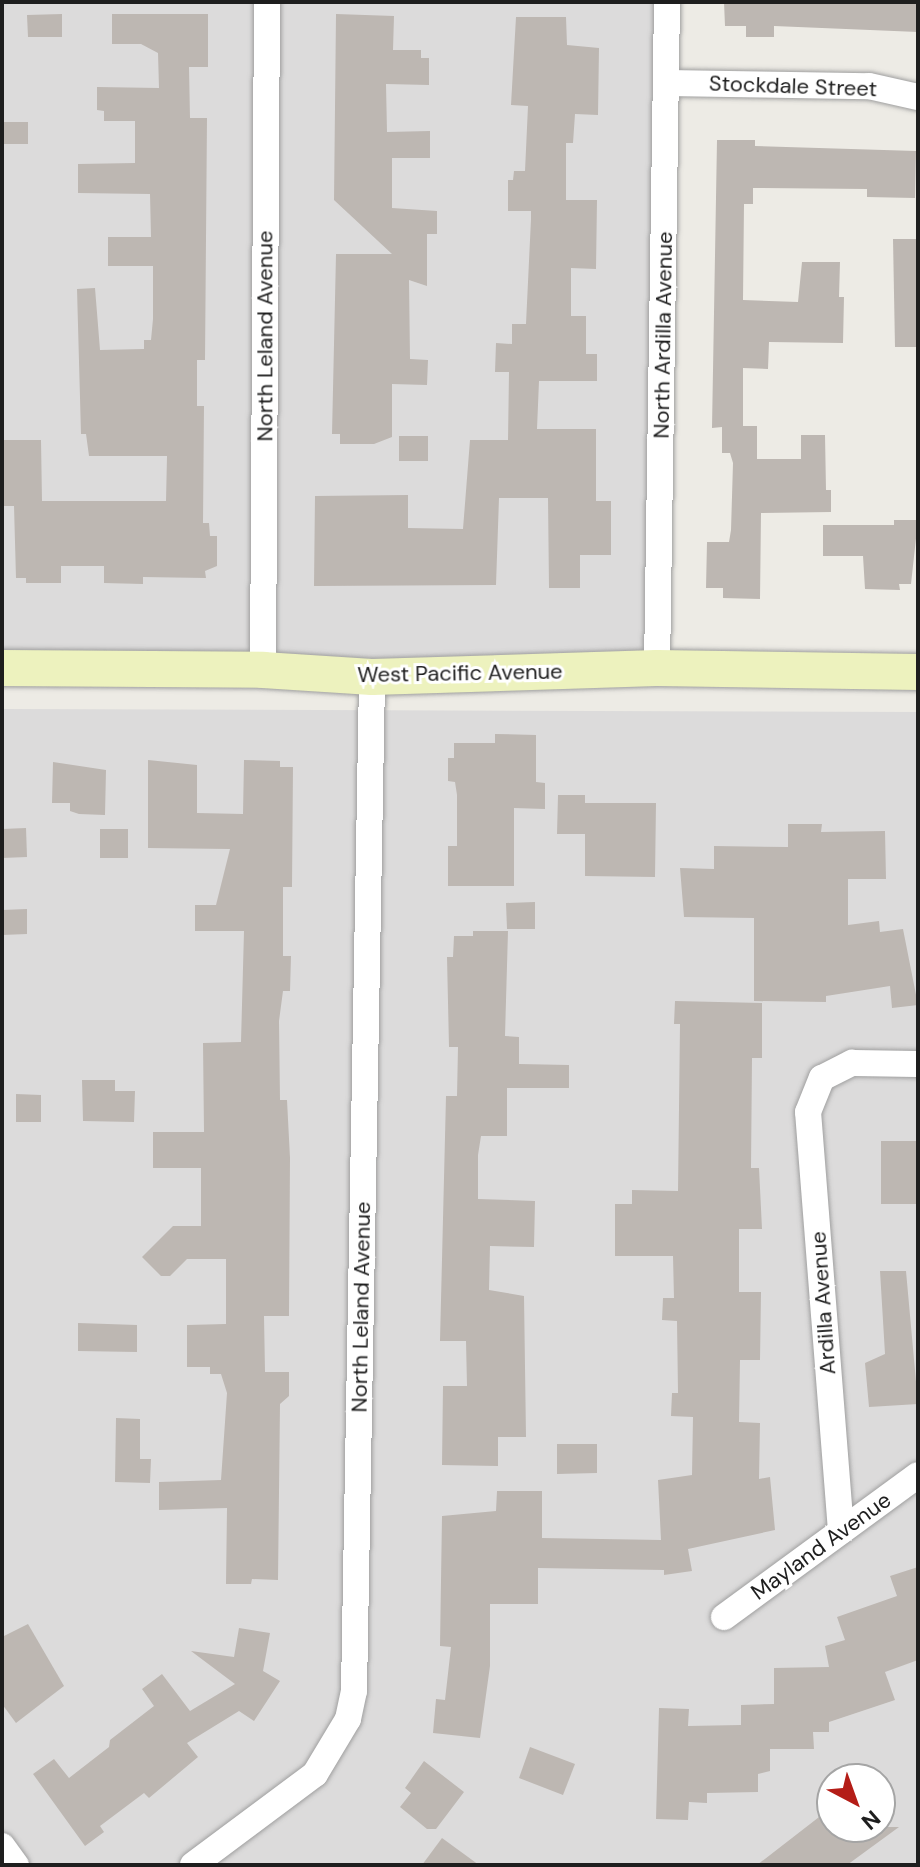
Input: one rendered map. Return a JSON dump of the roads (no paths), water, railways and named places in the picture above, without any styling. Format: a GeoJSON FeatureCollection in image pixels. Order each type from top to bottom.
{"type":"FeatureCollection","features":[{"type":"Feature","properties":{"kind":"street","name":"North Leland Avenue"},"geometry":{"type":"LineString","coordinates":[[263,670],[267,2]]}},
{"type":"Feature","properties":{"kind":"street","name":"North Ardilla Avenue"},"geometry":{"type":"LineString","coordinates":[[657,668],[667,2]]}},
{"type":"Feature","properties":{"kind":"street","name":"Stockdale Street"},"geometry":{"type":"LineString","coordinates":[[667,83],[869,86],[918,97]]}},
{"type":"Feature","properties":{"kind":"street","name":"West Pacific Avenue"},"geometry":{"type":"LineString","coordinates":[[2,668],[263,670],[372,677],[657,668],[918,672]]}},
{"type":"Feature","properties":{"kind":"street","name":"North Leland Avenue"},"geometry":{"type":"LineString","coordinates":[[193,1865],[315,1774],[348,1719],[354,1691],[372,677]]}},
{"type":"Feature","properties":{"kind":"street","name":"Ardilla Avenue"},"geometry":{"type":"LineString","coordinates":[[841,1531],[808,1112],[822,1078],[852,1063],[918,1064]]}},
{"type":"Feature","properties":{"kind":"street","name":"Mayland Avenue"},"geometry":{"type":"LineString","coordinates":[[724,1617],[918,1475]]}},
{"type":"Feature","properties":{"kind":"street"},"geometry":{"type":"LineString","coordinates":[[2,1846],[16,1865]]}}]}
